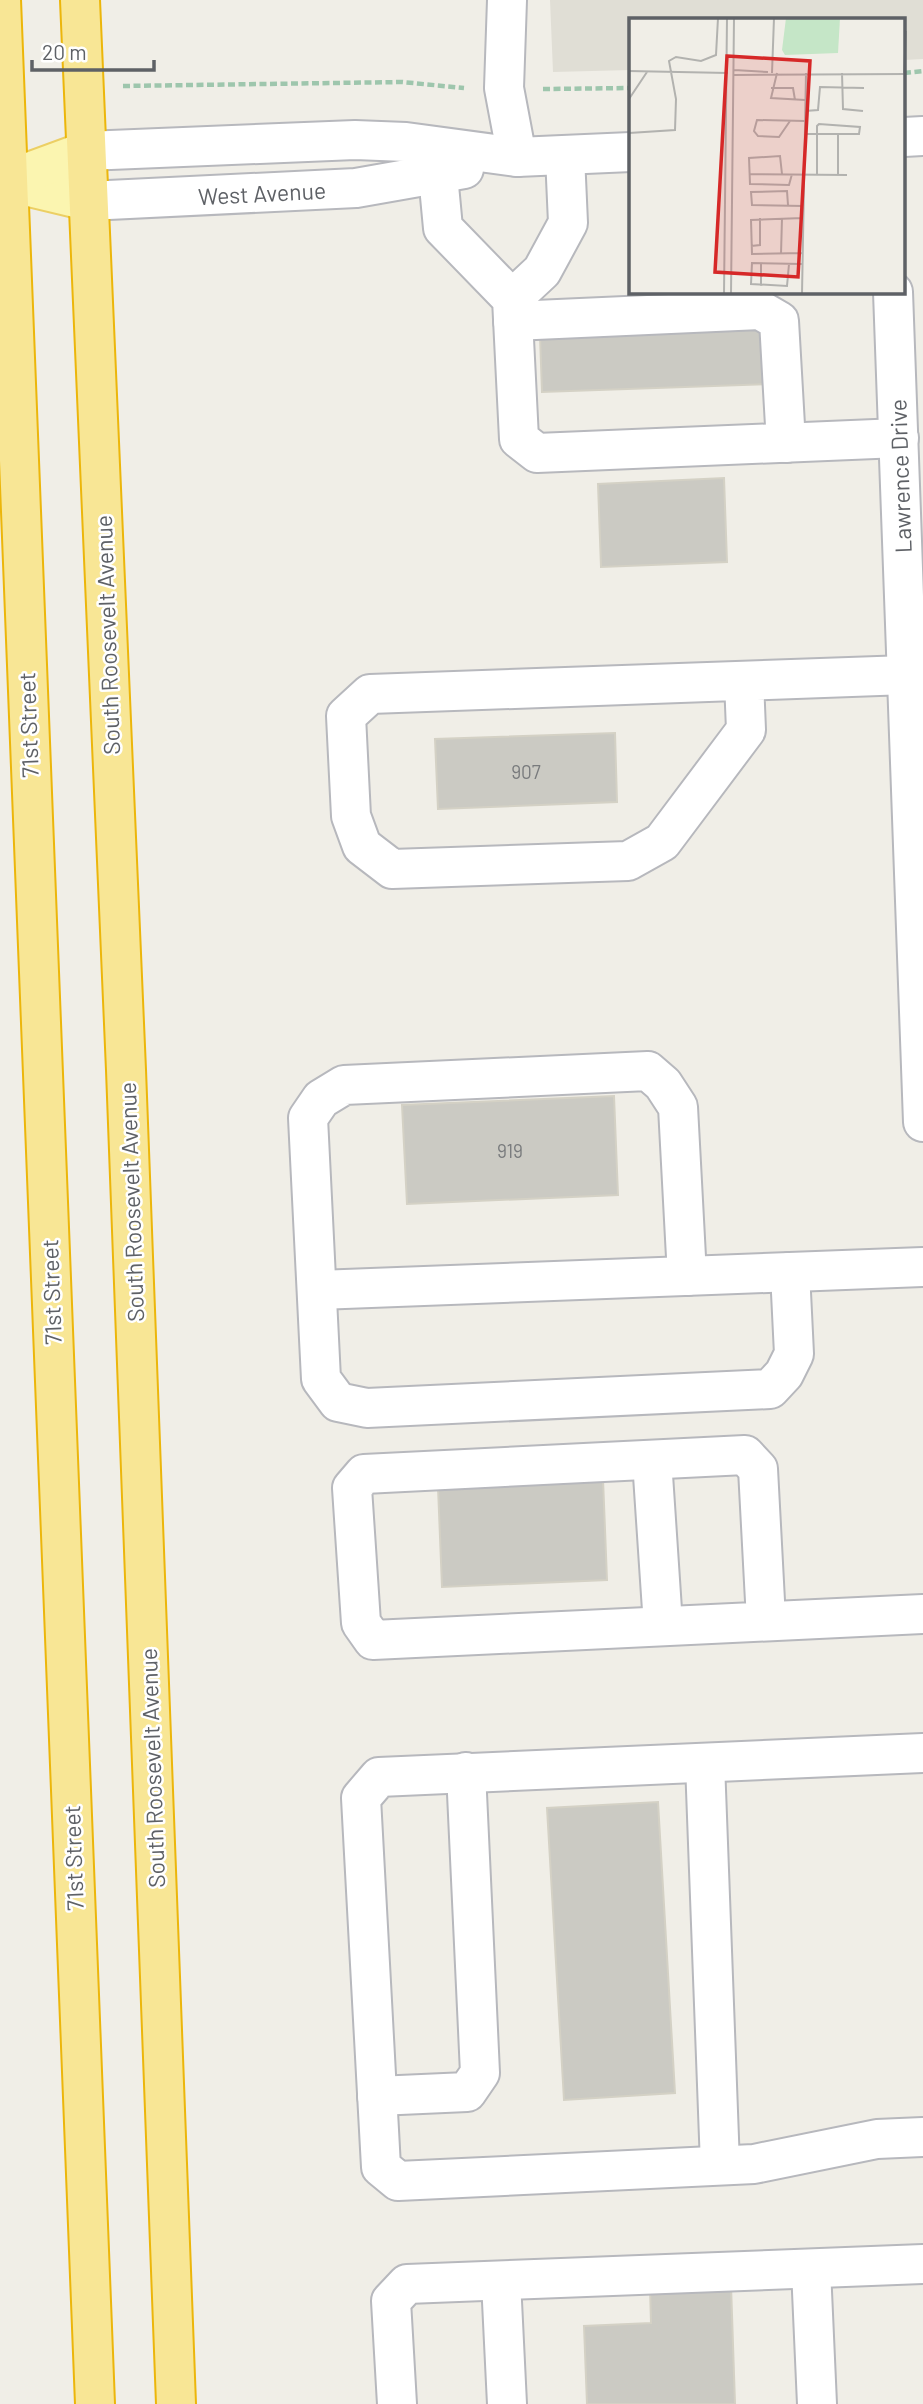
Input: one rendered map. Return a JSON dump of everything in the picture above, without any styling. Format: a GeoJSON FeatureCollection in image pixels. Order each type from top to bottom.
{"type":"FeatureCollection","features":[{"type":"Feature","properties":{"kind":"highway"},"geometry":{"type":"LineString","coordinates":[[1,0],[3,180]]}},
{"type":"Feature","properties":{"kind":"highway","name":"South Roosevelt Avenue"},"geometry":{"type":"LineString","coordinates":[[80,0],[125,1043],[176,2404]]}},
{"type":"Feature","properties":{"kind":"highway","name":"71st Street"},"geometry":{"type":"LineString","coordinates":[[3,180],[94,2404]]}},
{"type":"Feature","properties":{"kind":"main road","name":"West Avenue"},"geometry":{"type":"LineString","coordinates":[[3,180],[86,152]]}},
{"type":"Feature","properties":{"kind":"main road","name":"West Avenue"},"geometry":{"type":"LineString","coordinates":[[3,180],[89,201]]}},
{"type":"Feature","properties":{"kind":"street"},"geometry":{"type":"LineString","coordinates":[[507,0],[503,88],[517,157]]}},
{"type":"Feature","properties":{"kind":"street","name":"West Avenue"},"geometry":{"type":"LineString","coordinates":[[86,152],[355,140],[406,142],[517,157],[629,152]]}},
{"type":"Feature","properties":{"kind":"street"},"geometry":{"type":"LineString","coordinates":[[513,310],[542,271],[568,223],[565,156]]}},
{"type":"Feature","properties":{"kind":"street","name":"West Avenue"},"geometry":{"type":"LineString","coordinates":[[89,201],[333,190],[438,175],[517,157]]}},
{"type":"Feature","properties":{"kind":"street"},"geometry":{"type":"LineString","coordinates":[[438,175],[443,228],[513,310],[519,439],[537,453],[899,438]]}},
{"type":"Feature","properties":{"kind":"street","name":"Lawrence Drive"},"geometry":{"type":"LineString","coordinates":[[893,294],[899,438],[913,562],[907,676],[918,813],[923,1122]]}},
{"type":"Feature","properties":{"kind":"street"},"geometry":{"type":"LineString","coordinates":[[513,310],[761,310],[779,321],[786,443]]}},
{"type":"Feature","properties":{"kind":"street"},"geometry":{"type":"LineString","coordinates":[[744,681],[746,730],[662,842],[628,861],[392,869],[362,846],[351,816],[346,716],[370,694],[744,681],[907,676]]}},
{"type":"Feature","properties":{"kind":"street"},"geometry":{"type":"LineString","coordinates":[[687,1276],[678,1107],[663,1084],[648,1071],[344,1085],[321,1099],[307,1118],[321,1379],[338,1402],[368,1408],[770,1389],[784,1374],[794,1354],[790,1272]]}},
{"type":"Feature","properties":{"kind":"street"},"geometry":{"type":"LineString","coordinates":[[318,1290],[923,1267]]}},
{"type":"Feature","properties":{"kind":"street"},"geometry":{"type":"LineString","coordinates":[[766,1620],[758,1469],[745,1455],[364,1474],[352,1488],[361,1623],[373,1640],[923,1614]]}},
{"type":"Feature","properties":{"kind":"street"},"geometry":{"type":"LineString","coordinates":[[652,1460],[663,1625]]}},
{"type":"Feature","properties":{"kind":"street"},"geometry":{"type":"LineString","coordinates":[[923,1753],[379,1777],[361,1798],[381,2167],[398,2181],[754,2164],[877,2139],[923,2137]]}},
{"type":"Feature","properties":{"kind":"street"},"geometry":{"type":"LineString","coordinates":[[705,1763],[720,2165]]}},
{"type":"Feature","properties":{"kind":"street"},"geometry":{"type":"LineString","coordinates":[[377,2096],[467,2092],[480,2073],[466,1772]]}},
{"type":"Feature","properties":{"kind":"street"},"geometry":{"type":"LineString","coordinates":[[397,2404],[391,2301],[407,2284],[923,2264]]}},
{"type":"Feature","properties":{"kind":"street"},"geometry":{"type":"LineString","coordinates":[[811,2269],[817,2404]]}},
{"type":"Feature","properties":{"kind":"street"},"geometry":{"type":"LineString","coordinates":[[501,2281],[508,2404]]}},
{"type":"Feature","properties":{"kind":"path"},"geometry":{"type":"LineString","coordinates":[[84,88],[143,84],[402,82],[467,89],[629,88]]}},
{"type":"Feature","properties":{"kind":"shaded area"},"geometry":{"type":"Polygon","coordinates":[[[550,0],[923,0],[923,59],[906,60],[906,18],[629,18],[629,70],[553,72],[550,0]]]}},
{"type":"Feature","properties":{"kind":"building"},"geometry":{"type":"Polygon","coordinates":[[[770,328],[772,384],[542,392],[540,336],[770,328]]]}},
{"type":"Feature","properties":{"kind":"building"},"geometry":{"type":"Polygon","coordinates":[[[724,478],[727,562],[601,567],[598,484],[724,478]]]}},
{"type":"Feature","properties":{"kind":"building"},"geometry":{"type":"Polygon","coordinates":[[[615,733],[617,802],[438,809],[435,739],[615,733]]]}},
{"type":"Feature","properties":{"kind":"building"},"geometry":{"type":"Polygon","coordinates":[[[614,1096],[618,1195],[407,1204],[402,1105],[614,1096]]]}},
{"type":"Feature","properties":{"kind":"building"},"geometry":{"type":"Polygon","coordinates":[[[603,1479],[607,1580],[442,1587],[438,1487],[603,1479]]]}},
{"type":"Feature","properties":{"kind":"building"},"geometry":{"type":"Polygon","coordinates":[[[658,1802],[675,2093],[564,2100],[547,1808],[658,1802]]]}},
{"type":"Feature","properties":{"kind":"building"},"geometry":{"type":"Polygon","coordinates":[[[731,2285],[735,2404],[587,2404],[584,2326],[651,2323],[650,2288],[731,2285]]]}}]}
